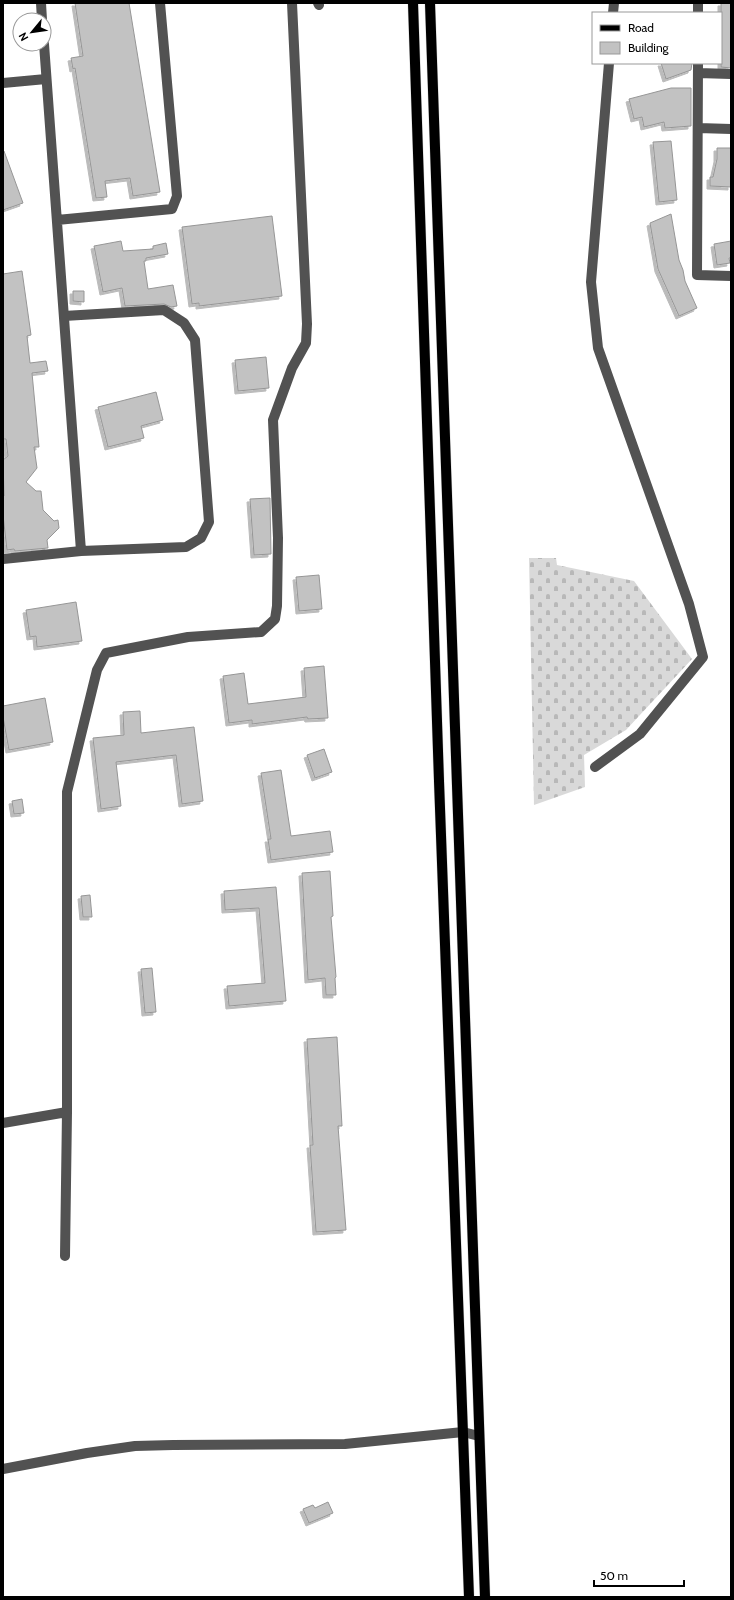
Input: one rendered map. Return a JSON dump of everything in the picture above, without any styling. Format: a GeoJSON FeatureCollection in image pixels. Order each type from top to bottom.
{"type":"FeatureCollection","features":[{"type":"Feature","properties":{"kind":"main road"},"geometry":{"type":"LineString","coordinates":[[412,3],[469,1597]]}},
{"type":"Feature","properties":{"kind":"main road"},"geometry":{"type":"LineString","coordinates":[[430,3],[484,1597]]}},
{"type":"Feature","properties":{"kind":"street"},"geometry":{"type":"LineString","coordinates":[[57,220],[172,209],[177,196],[160,3]]}},
{"type":"Feature","properties":{"kind":"street"},"geometry":{"type":"LineString","coordinates":[[65,1256],[67,1112],[67,792],[97,670],[106,653],[188,637],[262,632],[275,619],[277,606],[278,538],[273,420],[292,368],[306,343],[307,324],[292,3]]}},
{"type":"Feature","properties":{"kind":"street"},"geometry":{"type":"LineString","coordinates":[[44,52],[81,551]]}},
{"type":"Feature","properties":{"kind":"street"},"geometry":{"type":"LineString","coordinates":[[595,767],[640,734],[703,657],[689,604],[598,348],[591,282],[609,64]]}},
{"type":"Feature","properties":{"kind":"street"},"geometry":{"type":"LineString","coordinates":[[731,74],[698,68],[697,275],[731,276]]}},
{"type":"Feature","properties":{"kind":"street"},"geometry":{"type":"LineString","coordinates":[[3,84],[46,78]]}},
{"type":"Feature","properties":{"kind":"street"},"geometry":{"type":"LineString","coordinates":[[698,128],[731,129]]}},
{"type":"Feature","properties":{"kind":"street"},"geometry":{"type":"LineString","coordinates":[[3,559],[81,551],[186,547],[201,538],[210,522],[195,340],[184,323],[164,310],[64,316]]}},
{"type":"Feature","properties":{"kind":"street"},"geometry":{"type":"LineString","coordinates":[[3,1123],[67,1112]]}},
{"type":"Feature","properties":{"kind":"street"},"geometry":{"type":"LineString","coordinates":[[3,1469],[87,1453],[135,1446],[173,1444],[345,1444],[463,1432],[479,1436]]}},
{"type":"Feature","properties":{"kind":"green space"},"geometry":{"type":"Polygon","coordinates":[[[529,558],[556,558],[557,565],[634,581],[692,659],[626,730],[584,755],[585,787],[534,805],[529,558]]]}},
{"type":"Feature","properties":{"kind":"building"},"geometry":{"type":"Polygon","coordinates":[[[75,3],[129,3],[160,192],[133,196],[130,178],[105,181],[107,197],[96,198],[75,68],[73,69],[71,58],[83,56],[75,3]]]}},
{"type":"Feature","properties":{"kind":"building"},"geometry":{"type":"Polygon","coordinates":[[[721,3],[731,3],[731,68],[721,67],[721,3]]]}},
{"type":"Feature","properties":{"kind":"building"},"geometry":{"type":"Polygon","coordinates":[[[661,64],[692,64],[691,70],[666,79],[661,64]]]}},
{"type":"Feature","properties":{"kind":"building"},"geometry":{"type":"Polygon","coordinates":[[[671,88],[691,88],[691,126],[665,128],[664,122],[644,127],[642,117],[634,119],[629,99],[671,88]]]}},
{"type":"Feature","properties":{"kind":"building"},"geometry":{"type":"Polygon","coordinates":[[[671,141],[677,200],[659,202],[653,142],[671,141]]]}},
{"type":"Feature","properties":{"kind":"building"},"geometry":{"type":"Polygon","coordinates":[[[717,148],[731,148],[731,187],[710,186],[710,177],[713,177],[717,159],[717,148]]]}},
{"type":"Feature","properties":{"kind":"building"},"geometry":{"type":"Polygon","coordinates":[[[3,151],[23,203],[3,210],[3,151]]]}},
{"type":"Feature","properties":{"kind":"building"},"geometry":{"type":"Polygon","coordinates":[[[671,214],[679,260],[685,281],[697,308],[679,316],[658,269],[650,223],[671,214]]]}},
{"type":"Feature","properties":{"kind":"building"},"geometry":{"type":"Polygon","coordinates":[[[272,216],[282,296],[199,306],[199,303],[192,304],[182,227],[272,216]]]}},
{"type":"Feature","properties":{"kind":"building"},"geometry":{"type":"Polygon","coordinates":[[[121,241],[123,251],[153,249],[153,246],[166,243],[168,254],[146,258],[146,261],[144,261],[148,289],[173,285],[177,306],[171,307],[164,304],[125,306],[122,288],[103,292],[94,246],[121,241]]]}},
{"type":"Feature","properties":{"kind":"building"},"geometry":{"type":"Polygon","coordinates":[[[731,241],[731,258],[729,258],[730,263],[717,265],[714,244],[731,241]]]}},
{"type":"Feature","properties":{"kind":"building"},"geometry":{"type":"Polygon","coordinates":[[[22,271],[31,335],[27,336],[30,363],[46,361],[48,371],[32,373],[39,447],[34,447],[37,468],[26,482],[36,491],[41,491],[43,510],[54,521],[58,520],[59,528],[47,540],[48,548],[15,551],[14,549],[7,550],[3,515],[3,460],[8,456],[6,439],[3,439],[3,274],[22,271]]]}},
{"type":"Feature","properties":{"kind":"building"},"geometry":{"type":"Polygon","coordinates":[[[73,291],[84,291],[84,302],[73,301],[73,291]]]}},
{"type":"Feature","properties":{"kind":"building"},"geometry":{"type":"Polygon","coordinates":[[[266,357],[269,388],[238,391],[235,360],[266,357]]]}},
{"type":"Feature","properties":{"kind":"building"},"geometry":{"type":"Polygon","coordinates":[[[156,392],[163,420],[141,426],[144,438],[108,447],[98,407],[156,392]]]}},
{"type":"Feature","properties":{"kind":"building"},"geometry":{"type":"Polygon","coordinates":[[[270,498],[271,554],[254,555],[250,499],[270,498]]]}},
{"type":"Feature","properties":{"kind":"building"},"geometry":{"type":"Polygon","coordinates":[[[319,575],[322,609],[299,611],[296,577],[319,575]]]}},
{"type":"Feature","properties":{"kind":"building"},"geometry":{"type":"Polygon","coordinates":[[[76,602],[82,641],[37,647],[36,636],[30,637],[26,610],[76,602]]]}},
{"type":"Feature","properties":{"kind":"building"},"geometry":{"type":"Polygon","coordinates":[[[324,666],[328,718],[308,719],[307,717],[252,724],[252,720],[229,723],[223,676],[244,673],[248,704],[306,697],[304,668],[324,666]]]}},
{"type":"Feature","properties":{"kind":"building"},"geometry":{"type":"Polygon","coordinates":[[[45,698],[53,742],[9,750],[3,717],[3,706],[45,698]]]}},
{"type":"Feature","properties":{"kind":"building"},"geometry":{"type":"Polygon","coordinates":[[[140,711],[141,733],[194,727],[203,801],[182,804],[176,755],[116,762],[121,806],[101,809],[93,738],[124,735],[123,712],[140,711]]]}},
{"type":"Feature","properties":{"kind":"building"},"geometry":{"type":"Polygon","coordinates":[[[324,749],[332,772],[315,778],[307,755],[324,749]]]}},
{"type":"Feature","properties":{"kind":"building"},"geometry":{"type":"Polygon","coordinates":[[[281,770],[291,836],[330,831],[333,852],[271,860],[268,839],[271,839],[261,773],[281,770]]]}},
{"type":"Feature","properties":{"kind":"building"},"geometry":{"type":"Polygon","coordinates":[[[22,799],[24,813],[14,814],[12,801],[22,799]]]}},
{"type":"Feature","properties":{"kind":"building"},"geometry":{"type":"Polygon","coordinates":[[[330,871],[333,916],[331,917],[336,995],[326,995],[325,978],[308,980],[302,873],[330,871]]]}},
{"type":"Feature","properties":{"kind":"building"},"geometry":{"type":"Polygon","coordinates":[[[276,887],[286,1001],[229,1006],[227,986],[265,983],[259,908],[225,910],[224,891],[276,887]]]}},
{"type":"Feature","properties":{"kind":"building"},"geometry":{"type":"Polygon","coordinates":[[[90,895],[92,917],[83,917],[81,896],[90,895]]]}},
{"type":"Feature","properties":{"kind":"building"},"geometry":{"type":"Polygon","coordinates":[[[152,968],[156,1012],[145,1013],[141,969],[152,968]]]}},
{"type":"Feature","properties":{"kind":"building"},"geometry":{"type":"Polygon","coordinates":[[[337,1037],[342,1126],[338,1126],[346,1230],[316,1232],[310,1145],[313,1145],[307,1039],[337,1037]]]}},
{"type":"Feature","properties":{"kind":"building"},"geometry":{"type":"Polygon","coordinates":[[[328,1502],[333,1513],[309,1523],[303,1509],[313,1505],[315,1508],[328,1502]]]}}]}
